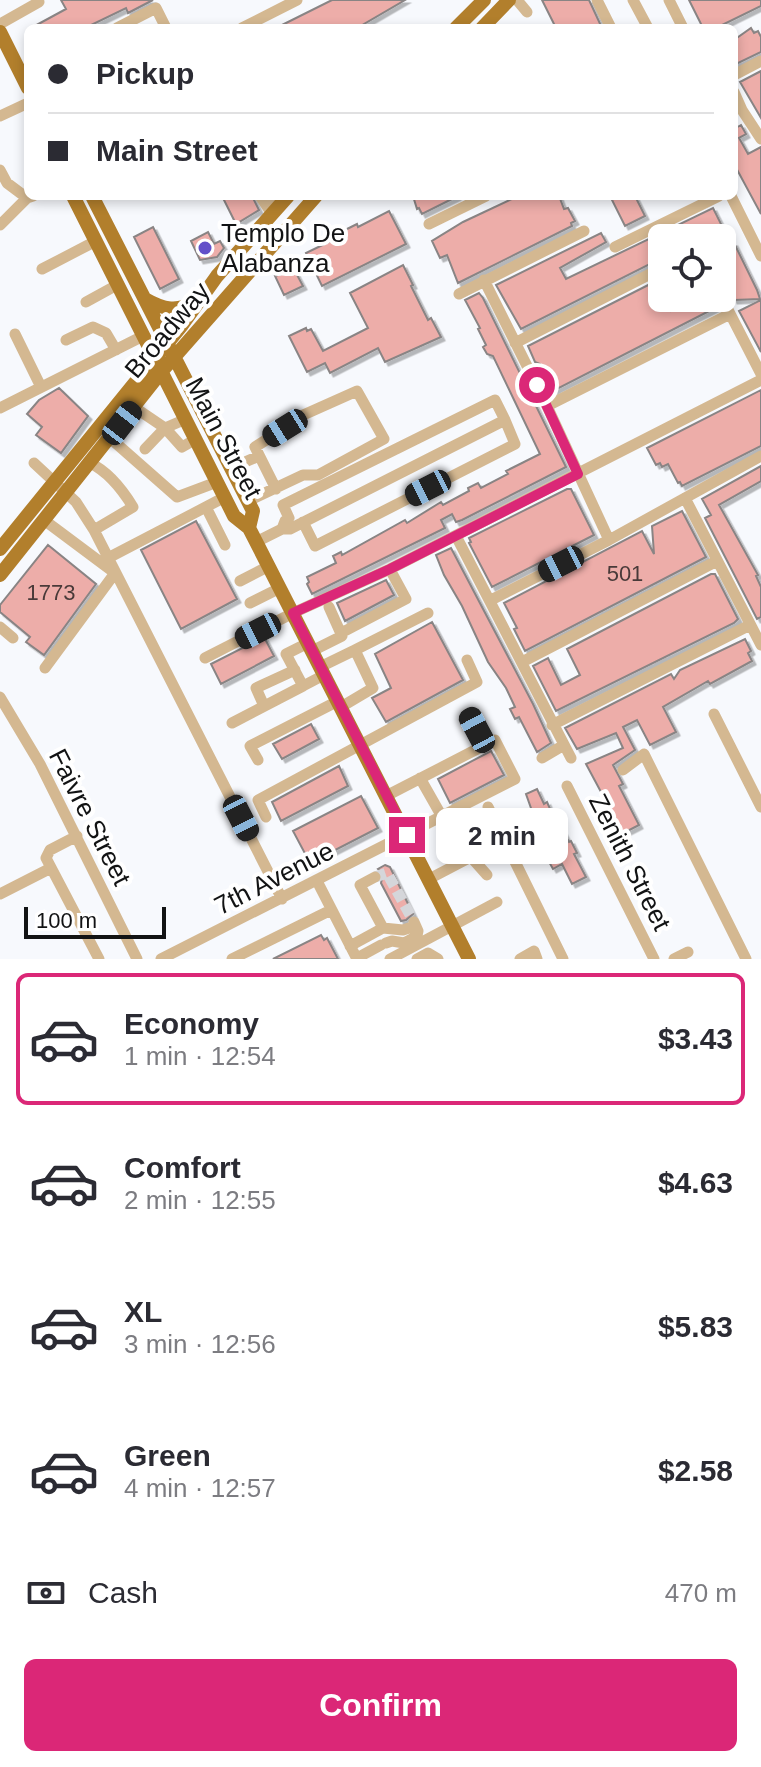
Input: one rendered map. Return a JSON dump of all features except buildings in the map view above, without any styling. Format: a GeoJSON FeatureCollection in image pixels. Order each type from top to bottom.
{"type":"FeatureCollection","features":[{"type":"Feature","properties":{"kind":"main road"},"geometry":{"type":"LineString","coordinates":[[460,24],[484,0]]}},
{"type":"Feature","properties":{"kind":"main road"},"geometry":{"type":"LineString","coordinates":[[486,24],[509,0]]}},
{"type":"Feature","properties":{"kind":"main road"},"geometry":{"type":"LineString","coordinates":[[0,32],[24,76]]}},
{"type":"Feature","properties":{"kind":"main road","name":"Main Street"},"geometry":{"type":"LineString","coordinates":[[75,200],[234,516],[252,535],[269,566],[469,959]]}},
{"type":"Feature","properties":{"kind":"main road","name":"Main Street"},"geometry":{"type":"LineString","coordinates":[[94,200],[253,511],[252,535]]}},
{"type":"Feature","properties":{"kind":"main road","name":"Broadway"},"geometry":{"type":"LineString","coordinates":[[0,575],[162,371],[312,200]]}},
{"type":"Feature","properties":{"kind":"main road","name":"Broadway"},"geometry":{"type":"LineString","coordinates":[[0,549],[278,203]]}},
{"type":"Feature","properties":{"kind":"main road"},"geometry":{"type":"LineString","coordinates":[[145,299],[171,310],[185,308],[200,300]]}},
{"type":"Feature","properties":{"kind":"street"},"geometry":{"type":"LineString","coordinates":[[0,24],[38,0]]}},
{"type":"Feature","properties":{"kind":"street"},"geometry":{"type":"LineString","coordinates":[[250,24],[297,0]]}},
{"type":"Feature","properties":{"kind":"street"},"geometry":{"type":"LineString","coordinates":[[517,0],[527,12]]}},
{"type":"Feature","properties":{"kind":"street"},"geometry":{"type":"LineString","coordinates":[[597,0],[609,24]]}},
{"type":"Feature","properties":{"kind":"street"},"geometry":{"type":"LineString","coordinates":[[633,0],[646,24]]}},
{"type":"Feature","properties":{"kind":"street"},"geometry":{"type":"LineString","coordinates":[[669,0],[681,24]]}},
{"type":"Feature","properties":{"kind":"street"},"geometry":{"type":"LineString","coordinates":[[125,24],[156,8],[164,24]]}},
{"type":"Feature","properties":{"kind":"street"},"geometry":{"type":"LineString","coordinates":[[738,73],[761,61]]}},
{"type":"Feature","properties":{"kind":"street"},"geometry":{"type":"LineString","coordinates":[[0,116],[24,105]]}},
{"type":"Feature","properties":{"kind":"street"},"geometry":{"type":"LineString","coordinates":[[738,112],[761,139]]}},
{"type":"Feature","properties":{"kind":"street"},"geometry":{"type":"LineString","coordinates":[[0,170],[7,183],[24,193]]}},
{"type":"Feature","properties":{"kind":"street"},"geometry":{"type":"LineString","coordinates":[[0,225],[27,200]]}},
{"type":"Feature","properties":{"kind":"street"},"geometry":{"type":"LineString","coordinates":[[429,224],[478,200]]}},
{"type":"Feature","properties":{"kind":"street"},"geometry":{"type":"LineString","coordinates":[[615,247],[711,200]]}},
{"type":"Feature","properties":{"kind":"street"},"geometry":{"type":"LineString","coordinates":[[733,200],[761,256]]}},
{"type":"Feature","properties":{"kind":"street"},"geometry":{"type":"LineString","coordinates":[[459,294],[584,231]]}},
{"type":"Feature","properties":{"kind":"street"},"geometry":{"type":"LineString","coordinates":[[42,269],[96,241]]}},
{"type":"Feature","properties":{"kind":"street"},"geometry":{"type":"LineString","coordinates":[[515,343],[648,275]]}},
{"type":"Feature","properties":{"kind":"street"},"geometry":{"type":"LineString","coordinates":[[484,280],[609,540]]}},
{"type":"Feature","properties":{"kind":"street"},"geometry":{"type":"LineString","coordinates":[[86,302],[117,285]]}},
{"type":"Feature","properties":{"kind":"street"},"geometry":{"type":"LineString","coordinates":[[547,406],[730,314],[761,374]]}},
{"type":"Feature","properties":{"kind":"street"},"geometry":{"type":"LineString","coordinates":[[66,340],[93,327],[106,333],[116,350]]}},
{"type":"Feature","properties":{"kind":"street"},"geometry":{"type":"LineString","coordinates":[[15,334],[41,387]]}},
{"type":"Feature","properties":{"kind":"street"},"geometry":{"type":"LineString","coordinates":[[0,408],[143,336]]}},
{"type":"Feature","properties":{"kind":"street"},"geometry":{"type":"LineString","coordinates":[[205,658],[456,536],[761,380]]}},
{"type":"Feature","properties":{"kind":"street"},"geometry":{"type":"LineString","coordinates":[[248,501],[276,489],[303,475],[318,475],[384,439],[357,391],[292,420],[255,447],[276,489]]}},
{"type":"Feature","properties":{"kind":"street"},"geometry":{"type":"LineString","coordinates":[[307,524],[315,546],[515,444],[505,420],[495,400],[283,505],[286,524],[290,529],[307,524],[505,420]]}},
{"type":"Feature","properties":{"kind":"street"},"geometry":{"type":"LineString","coordinates":[[134,407],[165,428],[182,447],[196,439]]}},
{"type":"Feature","properties":{"kind":"street"},"geometry":{"type":"LineString","coordinates":[[145,449],[165,428],[186,419]]}},
{"type":"Feature","properties":{"kind":"street"},"geometry":{"type":"LineString","coordinates":[[110,438],[177,497],[217,482]]}},
{"type":"Feature","properties":{"kind":"street"},"geometry":{"type":"LineString","coordinates":[[231,468],[259,456]]}},
{"type":"Feature","properties":{"kind":"street"},"geometry":{"type":"LineString","coordinates":[[491,600],[609,540],[761,456]]}},
{"type":"Feature","properties":{"kind":"street"},"geometry":{"type":"LineString","coordinates":[[34,463],[76,502],[94,530],[282,899]]}},
{"type":"Feature","properties":{"kind":"street"},"geometry":{"type":"LineString","coordinates":[[90,463],[100,468],[122,489],[133,507],[94,530]]}},
{"type":"Feature","properties":{"kind":"street"},"geometry":{"type":"LineString","coordinates":[[108,558],[225,497]]}},
{"type":"Feature","properties":{"kind":"street"},"geometry":{"type":"LineString","coordinates":[[685,498],[761,645]]}},
{"type":"Feature","properties":{"kind":"street"},"geometry":{"type":"LineString","coordinates":[[206,507],[225,545]]}},
{"type":"Feature","properties":{"kind":"street"},"geometry":{"type":"LineString","coordinates":[[44,520],[115,573]]}},
{"type":"Feature","properties":{"kind":"street"},"geometry":{"type":"LineString","coordinates":[[252,535],[286,524]]}},
{"type":"Feature","properties":{"kind":"street"},"geometry":{"type":"LineString","coordinates":[[456,536],[571,758]]}},
{"type":"Feature","properties":{"kind":"street"},"geometry":{"type":"LineString","coordinates":[[522,662],[717,561]]}},
{"type":"Feature","properties":{"kind":"street"},"geometry":{"type":"LineString","coordinates":[[240,581],[269,566]]}},
{"type":"Feature","properties":{"kind":"street"},"geometry":{"type":"LineString","coordinates":[[45,668],[115,573]]}},
{"type":"Feature","properties":{"kind":"street"},"geometry":{"type":"LineString","coordinates":[[303,686],[286,654],[342,636],[341,633],[406,599],[393,575]]}},
{"type":"Feature","properties":{"kind":"street"},"geometry":{"type":"LineString","coordinates":[[250,603],[280,588]]}},
{"type":"Feature","properties":{"kind":"street"},"geometry":{"type":"LineString","coordinates":[[329,607],[341,633]]}},
{"type":"Feature","properties":{"kind":"street"},"geometry":{"type":"LineString","coordinates":[[232,723],[303,686],[355,650],[428,613]]}},
{"type":"Feature","properties":{"kind":"street"},"geometry":{"type":"LineString","coordinates":[[552,725],[750,625]]}},
{"type":"Feature","properties":{"kind":"street"},"geometry":{"type":"LineString","coordinates":[[0,627],[13,638]]}},
{"type":"Feature","properties":{"kind":"street"},"geometry":{"type":"LineString","coordinates":[[258,760],[250,746],[373,688],[355,650]]}},
{"type":"Feature","properties":{"kind":"street"},"geometry":{"type":"LineString","coordinates":[[266,817],[258,800],[477,682],[467,660]]}},
{"type":"Feature","properties":{"kind":"street"},"geometry":{"type":"LineString","coordinates":[[264,706],[256,688],[295,670]]}},
{"type":"Feature","properties":{"kind":"street","name":"Faivre Street"},"geometry":{"type":"LineString","coordinates":[[0,697],[40,764],[137,959]]}},
{"type":"Feature","properties":{"kind":"street"},"geometry":{"type":"LineString","coordinates":[[714,714],[761,807]]}},
{"type":"Feature","properties":{"kind":"street"},"geometry":{"type":"LineString","coordinates":[[386,796],[485,745],[469,716]]}},
{"type":"Feature","properties":{"kind":"street","name":"7th Avenue"},"geometry":{"type":"LineString","coordinates":[[161,959],[515,779],[495,740],[485,745]]}},
{"type":"Feature","properties":{"kind":"street"},"geometry":{"type":"LineString","coordinates":[[542,758],[564,745]]}},
{"type":"Feature","properties":{"kind":"street"},"geometry":{"type":"LineString","coordinates":[[623,770],[632,760],[644,754],[746,959]]}},
{"type":"Feature","properties":{"kind":"street"},"geometry":{"type":"LineString","coordinates":[[420,778],[441,815]]}},
{"type":"Feature","properties":{"kind":"street","name":"Zenith Street"},"geometry":{"type":"LineString","coordinates":[[567,786],[654,959]]}},
{"type":"Feature","properties":{"kind":"street"},"geometry":{"type":"LineString","coordinates":[[488,807],[563,959]]}},
{"type":"Feature","properties":{"kind":"street"},"geometry":{"type":"LineString","coordinates":[[77,836],[50,850],[46,858],[99,959]]}},
{"type":"Feature","properties":{"kind":"street"},"geometry":{"type":"LineString","coordinates":[[429,879],[471,857],[487,875]]}},
{"type":"Feature","properties":{"kind":"street"},"geometry":{"type":"LineString","coordinates":[[0,894],[51,868]]}},
{"type":"Feature","properties":{"kind":"street"},"geometry":{"type":"LineString","coordinates":[[375,877],[360,885],[383,928]]}},
{"type":"Feature","properties":{"kind":"street"},"geometry":{"type":"LineString","coordinates":[[317,881],[331,910],[350,946],[357,959],[384,944],[392,941],[404,943],[417,936],[414,924],[403,930],[383,928],[350,946]]}},
{"type":"Feature","properties":{"kind":"street"},"geometry":{"type":"LineString","coordinates":[[390,959],[497,902]]}},
{"type":"Feature","properties":{"kind":"street"},"geometry":{"type":"LineString","coordinates":[[232,959],[331,910]]}},
{"type":"Feature","properties":{"kind":"street"},"geometry":{"type":"LineString","coordinates":[[520,959],[534,951],[537,959]]}},
{"type":"Feature","properties":{"kind":"street"},"geometry":{"type":"LineString","coordinates":[[674,959],[688,952]]}},
{"type":"Feature","properties":{"kind":"street"},"geometry":{"type":"LineString","coordinates":[[417,959],[428,953],[438,959]]}},
{"type":"Feature","properties":{"kind":"tunnel"},"geometry":{"type":"LineString","coordinates":[[375,877],[387,873],[414,922]]}},
{"type":"Feature","properties":{"kind":"place","name":"Templo De Alabanza"},"geometry":{"type":"Point","coordinates":[205,248]}},
{"type":"Feature","properties":{"kind":"route"},"geometry":{"type":"LineString","coordinates":[[407,835],[293,613],[390,569],[578,474],[537,385]]}}]}
